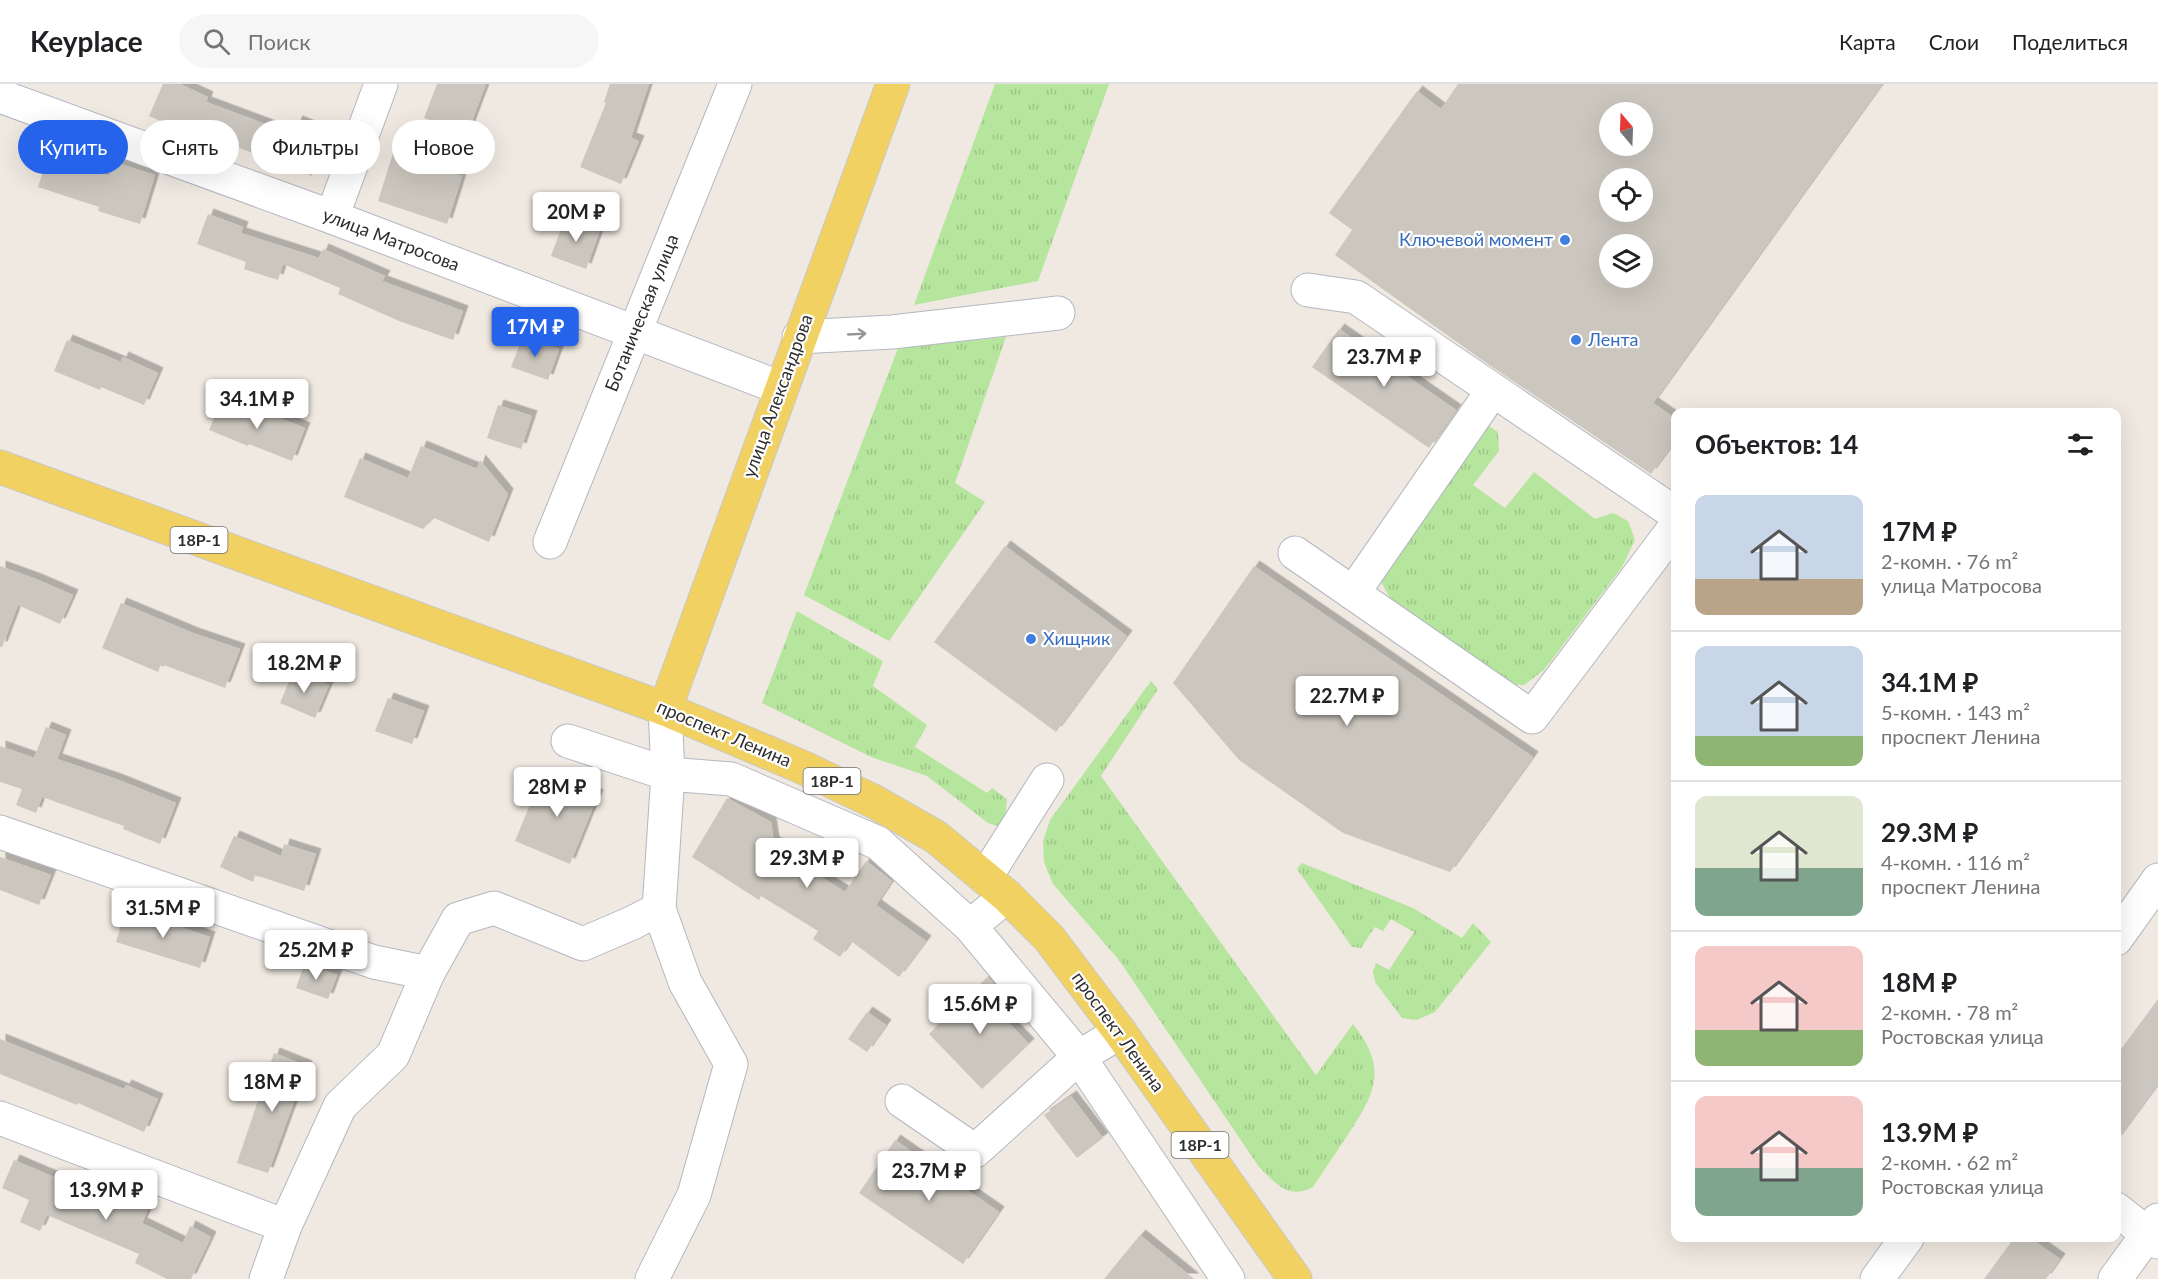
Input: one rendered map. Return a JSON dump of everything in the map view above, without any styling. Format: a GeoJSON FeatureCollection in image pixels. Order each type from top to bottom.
{"type":"FeatureCollection","features":[{"type":"Feature","properties":{"kind":"main road","name":"улица Александрова"},"geometry":{"type":"LineString","coordinates":[[665,709],[893,84]]}},
{"type":"Feature","properties":{"kind":"main road","name":"проспект Ленина"},"geometry":{"type":"LineString","coordinates":[[0,468],[665,709],[802,767],[873,801],[936,837],[996,887],[1049,938],[1120,1032],[1295,1279]]}},
{"type":"Feature","properties":{"kind":"street"},"geometry":{"type":"LineString","coordinates":[[332,217],[381,84]]}},
{"type":"Feature","properties":{"kind":"street","name":"Ботаническая улица"},"geometry":{"type":"LineString","coordinates":[[550,542],[735,84]]}},
{"type":"Feature","properties":{"kind":"street","name":"улица Матросова"},"geometry":{"type":"LineString","coordinates":[[0,96],[332,217],[781,388]]}},
{"type":"Feature","properties":{"kind":"street"},"geometry":{"type":"LineString","coordinates":[[1308,290],[1356,297],[1671,511]]}},
{"type":"Feature","properties":{"kind":"street"},"geometry":{"type":"LineString","coordinates":[[799,337],[892,332],[1058,313]]}},
{"type":"Feature","properties":{"kind":"street"},"geometry":{"type":"LineString","coordinates":[[1353,594],[1493,390]]}},
{"type":"Feature","properties":{"kind":"street"},"geometry":{"type":"LineString","coordinates":[[1295,553],[1532,717],[1671,533]]}},
{"type":"Feature","properties":{"kind":"street"},"geometry":{"type":"LineString","coordinates":[[652,1279],[694,1195],[731,1064],[685,982],[659,909],[668,774],[665,709]]}},
{"type":"Feature","properties":{"kind":"street"},"geometry":{"type":"LineString","coordinates":[[568,741],[668,774],[731,779],[878,843],[970,926],[1079,1057],[1228,1279]]}},
{"type":"Feature","properties":{"kind":"street"},"geometry":{"type":"LineString","coordinates":[[970,926],[996,887],[1047,780]]}},
{"type":"Feature","properties":{"kind":"street"},"geometry":{"type":"LineString","coordinates":[[0,832],[374,962],[428,973]]}},
{"type":"Feature","properties":{"kind":"street"},"geometry":{"type":"LineString","coordinates":[[2121,932],[2158,880]]}},
{"type":"Feature","properties":{"kind":"street"},"geometry":{"type":"LineString","coordinates":[[266,1279],[285,1226],[340,1106],[393,1054],[428,973],[458,919],[494,908],[582,944],[659,909]]}},
{"type":"Feature","properties":{"kind":"street"},"geometry":{"type":"LineString","coordinates":[[902,1101],[975,1151],[1079,1057],[1120,1032]]}},
{"type":"Feature","properties":{"kind":"street"},"geometry":{"type":"LineString","coordinates":[[0,1118],[285,1226]]}},
{"type":"Feature","properties":{"kind":"street"},"geometry":{"type":"LineString","coordinates":[[2115,1279],[2154,1232],[2121,1212]]}},
{"type":"Feature","properties":{"kind":"street"},"geometry":{"type":"LineString","coordinates":[[1877,1279],[1904,1242]]}},
{"type":"Feature","properties":{"kind":"green space"},"geometry":{"type":"Polygon","coordinates":[[[995,84],[1109,84],[1038,281],[914,305],[995,84]]]}},
{"type":"Feature","properties":{"kind":"green space"},"geometry":{"type":"Polygon","coordinates":[[[1006,337],[955,483],[985,502],[889,641],[804,595],[898,348],[1006,337]]]}},
{"type":"Feature","properties":{"kind":"green space"},"geometry":{"type":"Polygon","coordinates":[[[1486,424],[1498,432],[1499,451],[1473,485],[1505,508],[1534,472],[1595,519],[1613,513],[1628,521],[1635,540],[1622,567],[1544,670],[1524,685],[1496,684],[1395,607],[1381,582],[1390,554],[1486,424]]]}},
{"type":"Feature","properties":{"kind":"green space"},"geometry":{"type":"Polygon","coordinates":[[[797,611],[883,661],[873,686],[927,725],[915,747],[987,793],[992,788],[1007,799],[1005,818],[1000,827],[988,823],[927,776],[871,757],[762,703],[797,611]]]}},
{"type":"Feature","properties":{"kind":"green space"},"geometry":{"type":"Polygon","coordinates":[[[1151,681],[1158,689],[1101,776],[1316,1075],[1353,1024],[1371,1053],[1374,1079],[1366,1104],[1313,1187],[1304,1191],[1290,1191],[1283,1188],[1259,1167],[1119,960],[1053,884],[1044,862],[1043,841],[1050,820],[1151,681]]]}},
{"type":"Feature","properties":{"kind":"green space"},"geometry":{"type":"Polygon","coordinates":[[[1302,863],[1413,908],[1462,938],[1473,923],[1491,942],[1435,1012],[1417,1020],[1402,1018],[1375,982],[1373,972],[1376,963],[1389,970],[1414,932],[1391,919],[1383,931],[1375,927],[1361,948],[1352,947],[1297,869],[1302,863]]]}},
{"type":"Feature","properties":{"kind":"building"},"geometry":{"type":"Polygon","coordinates":[[[163,84],[180,84],[208,97],[206,102],[254,120],[251,120],[251,152],[239,148],[239,120],[158,120],[149,116],[163,84]]]}},
{"type":"Feature","properties":{"kind":"building"},"geometry":{"type":"Polygon","coordinates":[[[437,84],[486,84],[472,120],[424,118],[437,84]]]}},
{"type":"Feature","properties":{"kind":"building"},"geometry":{"type":"Polygon","coordinates":[[[610,84],[649,84],[631,138],[639,141],[621,184],[580,167],[606,103],[604,102],[610,84]]]}},
{"type":"Feature","properties":{"kind":"building","name":"Лента"},"geometry":{"type":"Polygon","coordinates":[[[1458,84],[1882,84],[1653,403],[1671,416],[1671,447],[1651,474],[1482,360],[1335,255],[1352,230],[1329,213],[1417,91],[1441,109],[1458,84]]]}},
{"type":"Feature","properties":{"kind":"building"},"geometry":{"type":"Polygon","coordinates":[[[392,156],[392,174],[456,174],[462,176],[447,224],[378,201],[392,156]]]}},
{"type":"Feature","properties":{"kind":"building"},"geometry":{"type":"Polygon","coordinates":[[[128,166],[140,170],[140,174],[155,175],[140,224],[98,211],[99,207],[38,187],[42,174],[103,174],[109,176],[110,174],[128,174],[128,166]]]}},
{"type":"Feature","properties":{"kind":"building"},"geometry":{"type":"Polygon","coordinates":[[[208,214],[243,227],[241,233],[319,258],[323,249],[385,276],[382,281],[463,311],[453,340],[399,321],[338,294],[340,288],[283,264],[278,280],[244,269],[246,262],[197,244],[208,214]]]}},
{"type":"Feature","properties":{"kind":"building"},"geometry":{"type":"Polygon","coordinates":[[[565,218],[600,230],[586,269],[551,256],[565,218]]]}},
{"type":"Feature","properties":{"kind":"building"},"geometry":{"type":"Polygon","coordinates":[[[1339,329],[1456,410],[1429,448],[1312,367],[1339,329]]]}},
{"type":"Feature","properties":{"kind":"building"},"geometry":{"type":"Polygon","coordinates":[[[523,336],[559,349],[548,380],[511,367],[523,336]]]}},
{"type":"Feature","properties":{"kind":"building"},"geometry":{"type":"Polygon","coordinates":[[[67,340],[121,362],[123,357],[158,373],[144,405],[54,371],[67,340]]]}},
{"type":"Feature","properties":{"kind":"building"},"geometry":{"type":"Polygon","coordinates":[[[223,398],[266,416],[267,413],[305,428],[292,461],[209,430],[223,398]]]}},
{"type":"Feature","properties":{"kind":"building"},"geometry":{"type":"Polygon","coordinates":[[[498,405],[532,416],[521,449],[487,438],[498,405]]]}},
{"type":"Feature","properties":{"kind":"building"},"geometry":{"type":"Polygon","coordinates":[[[421,446],[477,469],[480,460],[508,494],[489,542],[434,518],[423,529],[344,497],[360,458],[408,478],[421,446]]]}},
{"type":"Feature","properties":{"kind":"building","name":"Хищник"},"geometry":{"type":"Polygon","coordinates":[[[1005,546],[1127,636],[1056,732],[934,642],[1005,546]]]}},
{"type":"Feature","properties":{"kind":"building"},"geometry":{"type":"Polygon","coordinates":[[[0,566],[73,595],[60,624],[18,605],[2,647],[0,647],[0,566]]]}},
{"type":"Feature","properties":{"kind":"building"},"geometry":{"type":"Polygon","coordinates":[[[1254,566],[1533,757],[1450,872],[1343,833],[1239,760],[1173,683],[1254,566]]]}},
{"type":"Feature","properties":{"kind":"building"},"geometry":{"type":"Polygon","coordinates":[[[121,603],[193,633],[240,649],[225,688],[161,664],[158,672],[102,648],[121,603]]]}},
{"type":"Feature","properties":{"kind":"building"},"geometry":{"type":"Polygon","coordinates":[[[294,670],[329,685],[315,718],[280,703],[294,670]]]}},
{"type":"Feature","properties":{"kind":"building"},"geometry":{"type":"Polygon","coordinates":[[[388,698],[424,711],[412,744],[375,731],[388,698]]]}},
{"type":"Feature","properties":{"kind":"building"},"geometry":{"type":"Polygon","coordinates":[[[46,727],[66,735],[57,759],[176,803],[160,844],[123,829],[124,826],[42,797],[36,813],[16,805],[22,789],[0,782],[0,746],[34,758],[46,727]]]}},
{"type":"Feature","properties":{"kind":"building"},"geometry":{"type":"Polygon","coordinates":[[[543,773],[598,795],[570,864],[515,841],[543,773]]]}},
{"type":"Feature","properties":{"kind":"building"},"geometry":{"type":"Polygon","coordinates":[[[727,798],[771,822],[774,842],[789,850],[786,855],[845,892],[866,861],[892,881],[876,905],[926,941],[899,977],[851,941],[840,957],[813,939],[818,931],[761,896],[759,900],[692,857],[727,798]]]}},
{"type":"Feature","properties":{"kind":"building"},"geometry":{"type":"Polygon","coordinates":[[[234,836],[281,856],[284,844],[316,854],[304,891],[255,875],[253,882],[220,867],[234,836]]]}},
{"type":"Feature","properties":{"kind":"building"},"geometry":{"type":"Polygon","coordinates":[[[0,857],[51,875],[39,905],[0,890],[0,857]]]}},
{"type":"Feature","properties":{"kind":"building"},"geometry":{"type":"Polygon","coordinates":[[[126,909],[210,937],[200,968],[116,942],[126,909]]]}},
{"type":"Feature","properties":{"kind":"building"},"geometry":{"type":"Polygon","coordinates":[[[305,963],[337,975],[328,999],[296,988],[305,963]]]}},
{"type":"Feature","properties":{"kind":"building"},"geometry":{"type":"Polygon","coordinates":[[[988,977],[1004,996],[993,1006],[1029,1044],[982,1089],[929,1034],[988,977]]]}},
{"type":"Feature","properties":{"kind":"building"},"geometry":{"type":"Polygon","coordinates":[[[2158,999],[2158,1084],[2121,1134],[2121,1049],[2158,999]]]}},
{"type":"Feature","properties":{"kind":"building"},"geometry":{"type":"Polygon","coordinates":[[[867,1012],[886,1025],[867,1052],[848,1039],[867,1012]]]}},
{"type":"Feature","properties":{"kind":"building"},"geometry":{"type":"Polygon","coordinates":[[[0,1039],[124,1089],[126,1085],[158,1099],[144,1132],[78,1103],[77,1105],[0,1074],[0,1039]]]}},
{"type":"Feature","properties":{"kind":"building"},"geometry":{"type":"Polygon","coordinates":[[[274,1053],[307,1066],[268,1173],[237,1163],[274,1053]]]}},
{"type":"Feature","properties":{"kind":"building"},"geometry":{"type":"Polygon","coordinates":[[[1071,1096],[1103,1138],[1077,1158],[1044,1115],[1071,1096]]]}},
{"type":"Feature","properties":{"kind":"building"},"geometry":{"type":"Polygon","coordinates":[[[895,1140],[999,1212],[963,1264],[859,1193],[895,1140]]]}},
{"type":"Feature","properties":{"kind":"building"},"geometry":{"type":"Polygon","coordinates":[[[14,1160],[94,1194],[97,1187],[148,1209],[142,1223],[183,1243],[190,1226],[211,1237],[191,1279],[167,1279],[135,1263],[139,1254],[47,1215],[40,1231],[20,1222],[29,1200],[2,1188],[14,1160]]]}},
{"type":"Feature","properties":{"kind":"building"},"geometry":{"type":"Polygon","coordinates":[[[1140,1235],[1194,1279],[1104,1279],[1140,1235]]]}},
{"type":"Feature","properties":{"kind":"building"},"geometry":{"type":"Polygon","coordinates":[[[2011,1242],[2036,1242],[2060,1259],[2046,1279],[1984,1279],[2011,1242]]]}},
{"type":"Feature","properties":{"kind":"place","name":"Ключевой момент"},"geometry":{"type":"Point","coordinates":[1565,240]}},
{"type":"Feature","properties":{"kind":"place","name":"Лента"},"geometry":{"type":"Point","coordinates":[1576,340]}},
{"type":"Feature","properties":{"kind":"place","name":"Хищник"},"geometry":{"type":"Point","coordinates":[1031,639]}}]}
